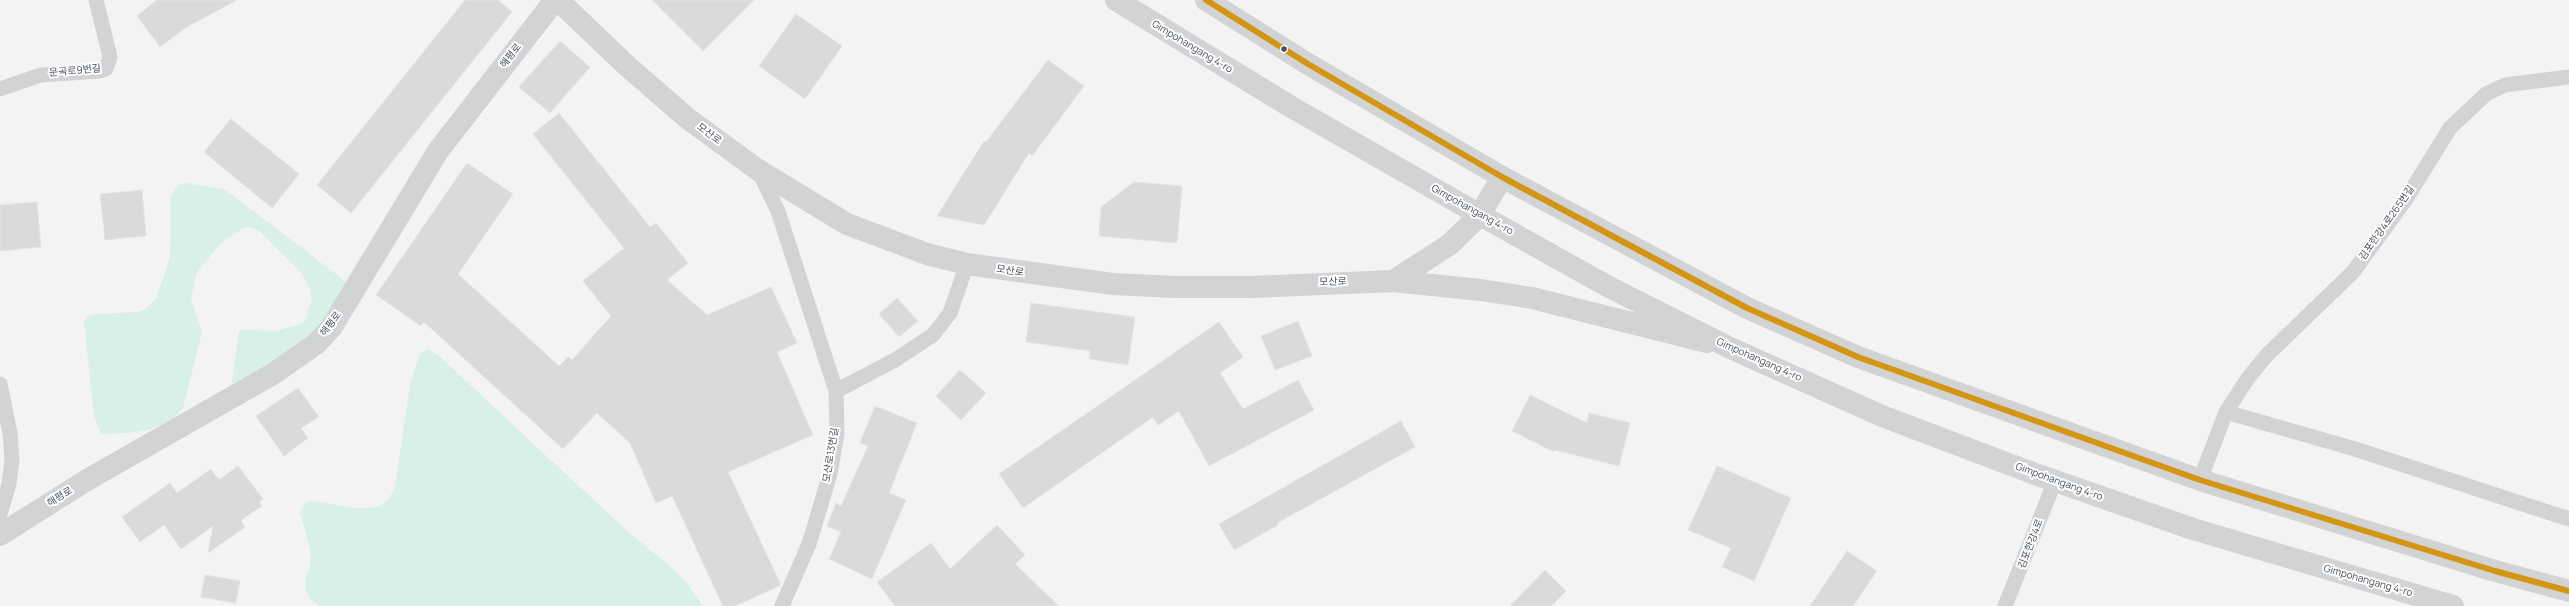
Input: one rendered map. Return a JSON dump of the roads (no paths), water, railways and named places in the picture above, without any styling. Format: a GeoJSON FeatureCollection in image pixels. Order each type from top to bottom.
{"type":"FeatureCollection","features":[{"type":"Feature","properties":{"kind":"street","name":"해평로"},"geometry":{"type":"LineString","coordinates":[[0,535],[87,480],[273,374],[316,344],[331,328],[347,303],[438,151],[555,0]]}},
{"type":"Feature","properties":{"kind":"street","name":"모산로"},"geometry":{"type":"LineString","coordinates":[[558,0],[626,65],[687,118],[758,170],[847,224],[927,254],[967,264],[1113,284],[1175,288],[1251,287],[1393,281],[1481,290],[1532,298],[1728,347]]}},
{"type":"Feature","properties":{"kind":"street","name":"Gimpohangang 4-ro"},"geometry":{"type":"LineString","coordinates":[[1116,0],[1293,108],[1480,215],[1609,287],[1728,347],[1882,416],[2055,480],[2193,529],[2453,606]]}},
{"type":"Feature","properties":{"kind":"street"},"geometry":{"type":"LineString","coordinates":[[1206,0],[1314,68],[1502,177],[1747,308],[1844,351],[2200,480],[2495,571],[2569,591]]}},
{"type":"Feature","properties":{"kind":"street"},"geometry":{"type":"LineString","coordinates":[[1393,281],[1449,245],[1480,215],[1502,177]]}},
{"type":"Feature","properties":{"kind":"lane","name":"운곡로9번길"},"geometry":{"type":"LineString","coordinates":[[0,89],[41,75],[100,71],[106,69],[110,57],[96,0]]}},
{"type":"Feature","properties":{"kind":"lane","name":"김포한강4로265번길"},"geometry":{"type":"LineString","coordinates":[[2200,480],[2226,412],[2248,378],[2267,355],[2353,272],[2406,199],[2450,128],[2469,108],[2486,94],[2505,85],[2569,77]]}},
{"type":"Feature","properties":{"kind":"lane","name":"모산로13번길"},"geometry":{"type":"LineString","coordinates":[[758,170],[778,211],[836,391],[837,434],[830,474],[809,544],[782,606]]}},
{"type":"Feature","properties":{"kind":"lane"},"geometry":{"type":"LineString","coordinates":[[836,391],[888,363],[933,336],[950,313],[967,264]]}},
{"type":"Feature","properties":{"kind":"lane"},"geometry":{"type":"LineString","coordinates":[[0,384],[10,433],[12,460],[9,484],[0,514]]}},
{"type":"Feature","properties":{"kind":"lane"},"geometry":{"type":"LineString","coordinates":[[2226,412],[2355,449],[2569,519]]}},
{"type":"Feature","properties":{"kind":"lane","name":"김포한강4로"},"geometry":{"type":"LineString","coordinates":[[2005,606],[2055,480]]}}]}
